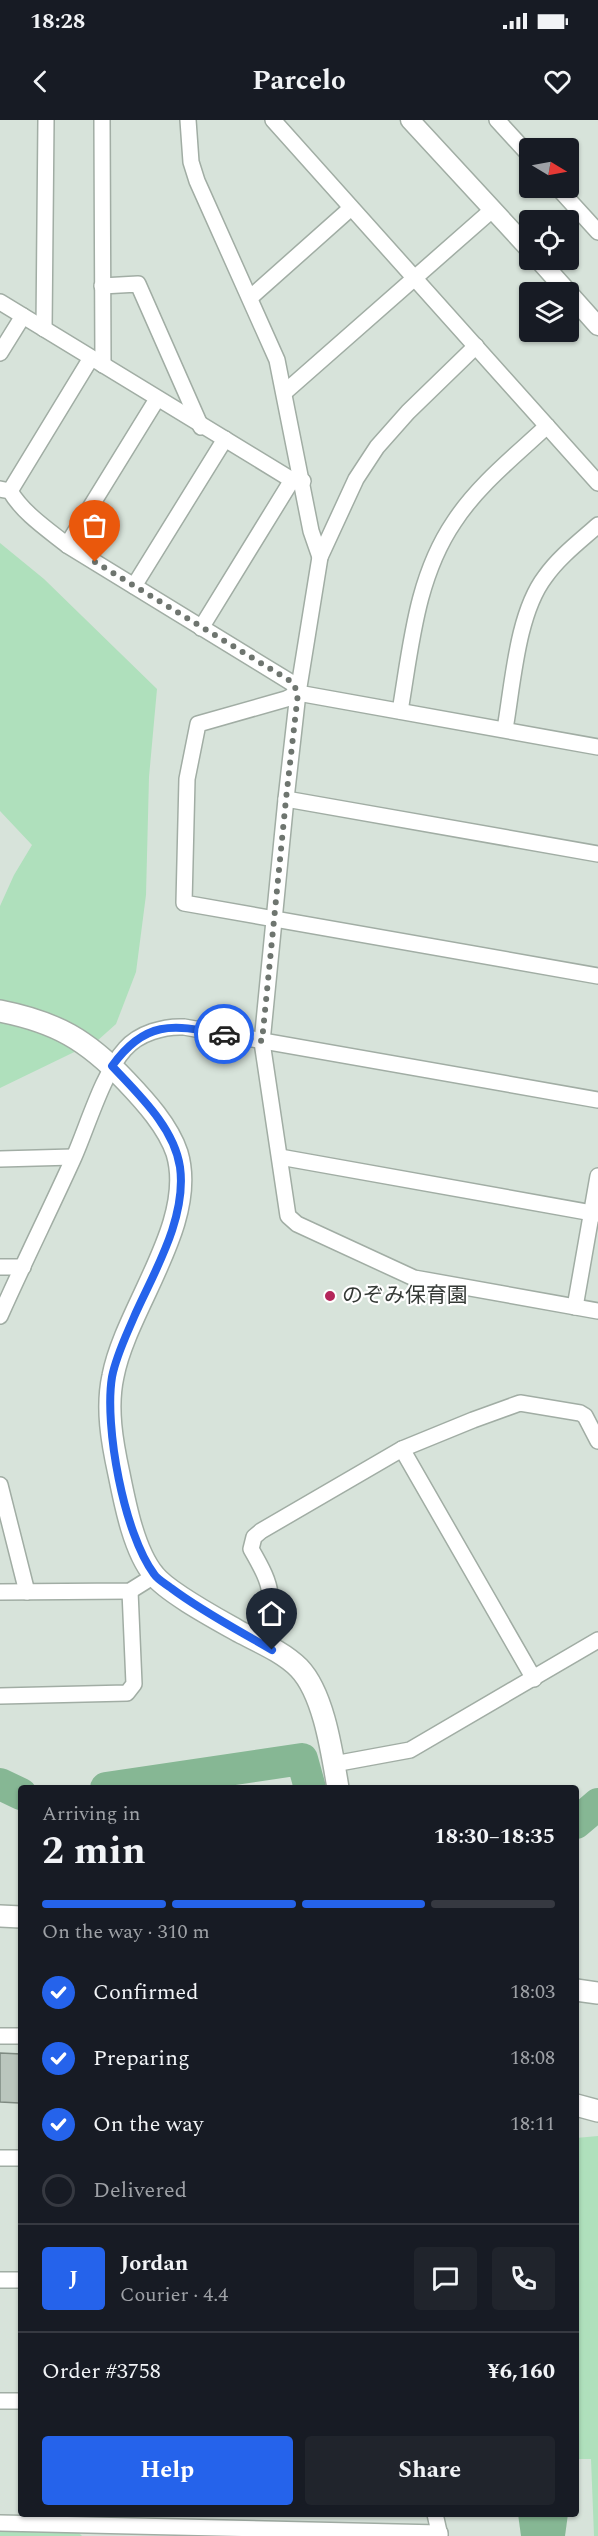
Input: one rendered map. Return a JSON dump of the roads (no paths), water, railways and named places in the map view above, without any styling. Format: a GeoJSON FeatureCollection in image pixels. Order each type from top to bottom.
{"type":"FeatureCollection","features":[{"type":"Feature","properties":{"kind":"main road"},"geometry":{"type":"LineString","coordinates":[[0,1011],[32,1017],[59,1027],[88,1046],[112,1066],[152,1110],[176,1151],[180,1168],[180,1196],[168,1239],[122,1344],[112,1377],[109,1418],[127,1506],[139,1549],[154,1576],[211,1615],[299,1668],[311,1686],[319,1707],[338,1785]]}},
{"type":"Feature","properties":{"kind":"main road"},"geometry":{"type":"LineString","coordinates":[[0,1916],[18,1917]]}},
{"type":"Feature","properties":{"kind":"main road"},"geometry":{"type":"LineString","coordinates":[[579,1990],[598,1993]]}},
{"type":"Feature","properties":{"kind":"main road"},"geometry":{"type":"LineString","coordinates":[[579,2106],[598,2111]]}},
{"type":"Feature","properties":{"kind":"street"},"geometry":{"type":"LineString","coordinates":[[44,329],[46,120]]}},
{"type":"Feature","properties":{"kind":"street"},"geometry":{"type":"LineString","coordinates":[[102,120],[102,286],[97,362],[5,490],[38,522],[67,545],[292,682],[298,693]]}},
{"type":"Feature","properties":{"kind":"street"},"geometry":{"type":"LineString","coordinates":[[188,120],[191,162],[197,181],[278,360],[298,480],[320,557]]}},
{"type":"Feature","properties":{"kind":"street"},"geometry":{"type":"LineString","coordinates":[[273,120],[598,483]]}},
{"type":"Feature","properties":{"kind":"street"},"geometry":{"type":"LineString","coordinates":[[410,120],[519,238]]}},
{"type":"Feature","properties":{"kind":"street"},"geometry":{"type":"LineString","coordinates":[[497,120],[519,144]]}},
{"type":"Feature","properties":{"kind":"street"},"geometry":{"type":"LineString","coordinates":[[567,198],[598,232]]}},
{"type":"Feature","properties":{"kind":"street"},"geometry":{"type":"LineString","coordinates":[[251,297],[351,208]]}},
{"type":"Feature","properties":{"kind":"street"},"geometry":{"type":"LineString","coordinates":[[285,392],[492,210]]}},
{"type":"Feature","properties":{"kind":"street"},"geometry":{"type":"LineString","coordinates":[[547,270],[598,326]]}},
{"type":"Feature","properties":{"kind":"street"},"geometry":{"type":"LineString","coordinates":[[102,286],[138,284],[201,426]]}},
{"type":"Feature","properties":{"kind":"street"},"geometry":{"type":"LineString","coordinates":[[0,302],[201,426],[298,480]]}},
{"type":"Feature","properties":{"kind":"street"},"geometry":{"type":"LineString","coordinates":[[0,353],[23,316]]}},
{"type":"Feature","properties":{"kind":"street"},"geometry":{"type":"LineString","coordinates":[[476,346],[408,412],[377,447],[356,479],[320,557],[298,693],[262,1041],[288,1216],[297,1224],[414,1278],[598,1311]]}},
{"type":"Feature","properties":{"kind":"street"},"geometry":{"type":"LineString","coordinates":[[67,545],[157,399]]}},
{"type":"Feature","properties":{"kind":"street"},"geometry":{"type":"LineString","coordinates":[[400,711],[418,607],[435,554],[454,521],[481,489],[547,426]]}},
{"type":"Feature","properties":{"kind":"street"},"geometry":{"type":"LineString","coordinates":[[134,586],[225,439]]}},
{"type":"Feature","properties":{"kind":"street"},"geometry":{"type":"LineString","coordinates":[[201,628],[298,480]]}},
{"type":"Feature","properties":{"kind":"street"},"geometry":{"type":"LineString","coordinates":[[505,729],[523,624],[530,603],[545,576],[598,525]]}},
{"type":"Feature","properties":{"kind":"street"},"geometry":{"type":"LineString","coordinates":[[598,747],[298,693],[286,699],[198,724],[187,779],[184,903],[598,976]]}},
{"type":"Feature","properties":{"kind":"street"},"geometry":{"type":"LineString","coordinates":[[286,799],[598,854]]}},
{"type":"Feature","properties":{"kind":"street"},"geometry":{"type":"LineString","coordinates":[[0,1316],[74,1157],[112,1066],[132,1042],[156,1030],[173,1026],[598,1100]]}},
{"type":"Feature","properties":{"kind":"street"},"geometry":{"type":"LineString","coordinates":[[0,1159],[74,1157]]}},
{"type":"Feature","properties":{"kind":"street"},"geometry":{"type":"LineString","coordinates":[[280,1157],[595,1214]]}},
{"type":"Feature","properties":{"kind":"street"},"geometry":{"type":"LineString","coordinates":[[575,1307],[595,1214],[598,1176]]}},
{"type":"Feature","properties":{"kind":"street"},"geometry":{"type":"LineString","coordinates":[[0,1267],[23,1266]]}},
{"type":"Feature","properties":{"kind":"street"},"geometry":{"type":"LineString","coordinates":[[258,1642],[268,1618],[271,1597],[269,1580],[251,1549],[254,1537],[402,1449],[520,1402],[580,1413],[585,1416],[598,1441]]}},
{"type":"Feature","properties":{"kind":"street"},"geometry":{"type":"LineString","coordinates":[[402,1449],[534,1679]]}},
{"type":"Feature","properties":{"kind":"street"},"geometry":{"type":"LineString","coordinates":[[0,1485],[27,1592]]}},
{"type":"Feature","properties":{"kind":"street"},"geometry":{"type":"LineString","coordinates":[[0,1592],[130,1591],[154,1576]]}},
{"type":"Feature","properties":{"kind":"street"},"geometry":{"type":"LineString","coordinates":[[0,1696],[127,1693],[134,1684],[130,1591]]}},
{"type":"Feature","properties":{"kind":"street"},"geometry":{"type":"LineString","coordinates":[[334,1764],[410,1750],[598,1640]]}},
{"type":"Feature","properties":{"kind":"street"},"geometry":{"type":"LineString","coordinates":[[0,2036],[18,2036]]}},
{"type":"Feature","properties":{"kind":"street"},"geometry":{"type":"LineString","coordinates":[[0,2158],[18,2158]]}},
{"type":"Feature","properties":{"kind":"street"},"geometry":{"type":"LineString","coordinates":[[0,2280],[18,2280]]}},
{"type":"Feature","properties":{"kind":"street"},"geometry":{"type":"LineString","coordinates":[[0,2401],[18,2401]]}},
{"type":"Feature","properties":{"kind":"street"},"geometry":{"type":"LineString","coordinates":[[0,2523],[440,2534],[436,2517]]}},
{"type":"Feature","properties":{"kind":"waterway"},"geometry":{"type":"LineString","coordinates":[[126,1785],[302,1759],[309,1785]]}},
{"type":"Feature","properties":{"kind":"waterway"},"geometry":{"type":"LineString","coordinates":[[0,1784],[18,1793]]}},
{"type":"Feature","properties":{"kind":"waterway"},"geometry":{"type":"LineString","coordinates":[[579,1820],[598,1804]]}},
{"type":"Feature","properties":{"kind":"place","name":"のぞみ保育園"},"geometry":{"type":"Point","coordinates":[330,1296]}}]}
